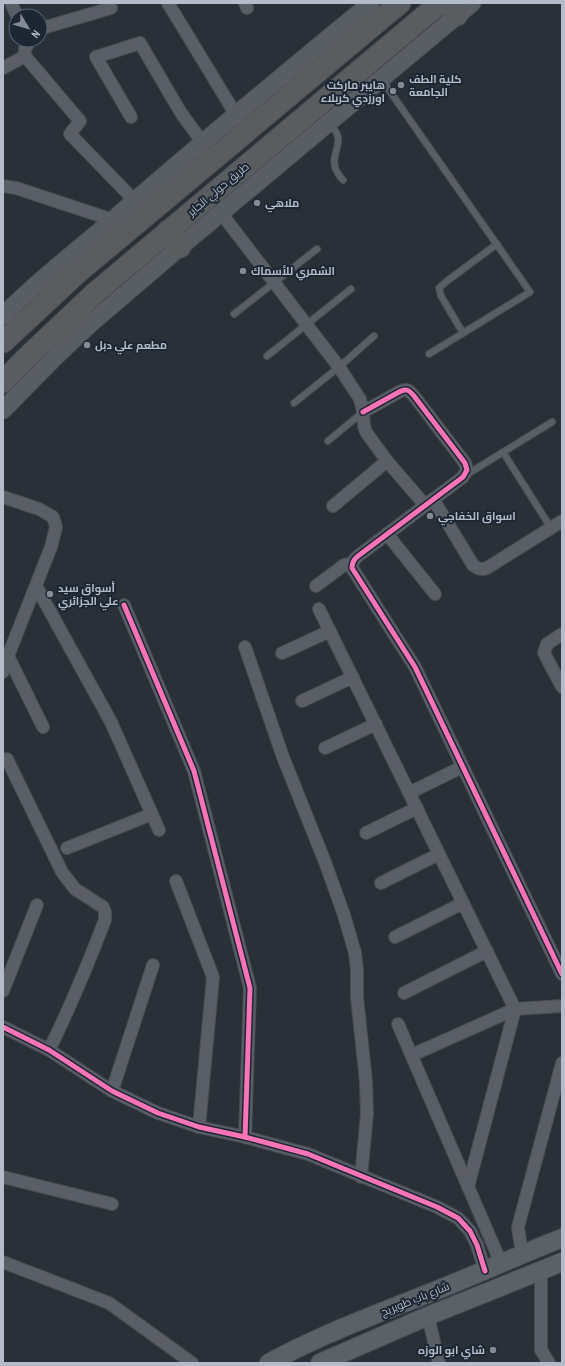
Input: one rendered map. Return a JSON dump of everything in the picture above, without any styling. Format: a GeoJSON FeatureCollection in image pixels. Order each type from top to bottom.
{"type":"FeatureCollection","features":[{"type":"Feature","properties":{"kind":"highway"},"geometry":{"type":"LineString","coordinates":[[3,342],[241,123],[400,3]]}},
{"type":"Feature","properties":{"kind":"highway","name":"طريق حولي الجاير"},"geometry":{"type":"LineString","coordinates":[[3,382],[72,314],[174,239],[440,3]]}},
{"type":"Feature","properties":{"kind":"main road"},"geometry":{"type":"LineString","coordinates":[[3,316],[60,264],[203,143],[241,123],[371,3]]}},
{"type":"Feature","properties":{"kind":"main road"},"geometry":{"type":"LineString","coordinates":[[3,410],[174,239],[221,213],[381,79],[458,7]]}},
{"type":"Feature","properties":{"kind":"main road","name":"شارع باب طويريج"},"geometry":{"type":"LineString","coordinates":[[269,1363],[353,1323],[562,1238]]}},
{"type":"Feature","properties":{"kind":"main road"},"geometry":{"type":"LineString","coordinates":[[513,1258],[516,1270],[519,1273],[534,1274]]}},
{"type":"Feature","properties":{"kind":"main road","name":"شارع باب طويريج"},"geometry":{"type":"LineString","coordinates":[[320,1363],[428,1316],[562,1262]]}},
{"type":"Feature","properties":{"kind":"main road"},"geometry":{"type":"LineString","coordinates":[[484,1271],[491,1276],[493,1280],[490,1292]]}},
{"type":"Feature","properties":{"kind":"street"},"geometry":{"type":"LineString","coordinates":[[168,3],[241,123]]}},
{"type":"Feature","properties":{"kind":"street"},"geometry":{"type":"LineString","coordinates":[[48,27],[111,8]]}},
{"type":"Feature","properties":{"kind":"street"},"geometry":{"type":"LineString","coordinates":[[131,117],[96,57],[140,43],[181,113],[203,143]]}},
{"type":"Feature","properties":{"kind":"street"},"geometry":{"type":"LineString","coordinates":[[25,48],[25,56],[80,121],[70,134],[135,201]]}},
{"type":"Feature","properties":{"kind":"street"},"geometry":{"type":"LineString","coordinates":[[3,68],[25,56]]}},
{"type":"Feature","properties":{"kind":"street"},"geometry":{"type":"LineString","coordinates":[[3,186],[16,188],[113,220]]}},
{"type":"Feature","properties":{"kind":"street"},"geometry":{"type":"LineString","coordinates":[[221,213],[275,282],[356,392],[360,399],[366,432],[387,461],[429,502],[477,569],[482,570],[487,568],[562,521]]}},
{"type":"Feature","properties":{"kind":"street"},"geometry":{"type":"LineString","coordinates":[[363,412],[404,389],[408,390],[465,463],[467,470],[463,477],[354,559],[352,568],[415,667],[562,974]]}},
{"type":"Feature","properties":{"kind":"street"},"geometry":{"type":"LineString","coordinates":[[333,506],[387,461]]}},
{"type":"Feature","properties":{"kind":"street"},"geometry":{"type":"LineString","coordinates":[[3,497],[38,509],[53,517],[56,527],[51,547],[3,672]]}},
{"type":"Feature","properties":{"kind":"street"},"geometry":{"type":"LineString","coordinates":[[387,534],[435,594]]}},
{"type":"Feature","properties":{"kind":"street"},"geometry":{"type":"LineString","coordinates":[[316,586],[344,565],[352,563]]}},
{"type":"Feature","properties":{"kind":"street"},"geometry":{"type":"LineString","coordinates":[[36,586],[111,722],[159,830]]}},
{"type":"Feature","properties":{"kind":"street"},"geometry":{"type":"LineString","coordinates":[[124,605],[194,771],[250,988],[244,1137]]}},
{"type":"Feature","properties":{"kind":"street"},"geometry":{"type":"LineString","coordinates":[[319,609],[515,1009],[468,1187]]}},
{"type":"Feature","properties":{"kind":"street"},"geometry":{"type":"LineString","coordinates":[[282,653],[330,631]]}},
{"type":"Feature","properties":{"kind":"street"},"geometry":{"type":"LineString","coordinates":[[562,634],[547,644],[544,653],[562,687]]}},
{"type":"Feature","properties":{"kind":"street"},"geometry":{"type":"LineString","coordinates":[[244,647],[283,758],[325,862],[344,915],[355,953],[357,970],[357,998],[366,1082],[367,1114],[361,1177]]}},
{"type":"Feature","properties":{"kind":"street"},"geometry":{"type":"LineString","coordinates":[[8,656],[43,727]]}},
{"type":"Feature","properties":{"kind":"street"},"geometry":{"type":"LineString","coordinates":[[302,701],[352,677]]}},
{"type":"Feature","properties":{"kind":"street"},"geometry":{"type":"LineString","coordinates":[[325,748],[376,724]]}},
{"type":"Feature","properties":{"kind":"street"},"geometry":{"type":"LineString","coordinates":[[7,759],[62,872],[75,889],[98,903],[103,907],[105,912],[105,920],[80,982],[63,1023],[49,1050]]}},
{"type":"Feature","properties":{"kind":"street"},"geometry":{"type":"LineString","coordinates":[[409,793],[462,767]]}},
{"type":"Feature","properties":{"kind":"street"},"geometry":{"type":"LineString","coordinates":[[366,833],[417,808]]}},
{"type":"Feature","properties":{"kind":"street"},"geometry":{"type":"LineString","coordinates":[[67,848],[152,814]]}},
{"type":"Feature","properties":{"kind":"street"},"geometry":{"type":"LineString","coordinates":[[382,883],[439,854]]}},
{"type":"Feature","properties":{"kind":"street"},"geometry":{"type":"LineString","coordinates":[[176,881],[213,977],[199,1127]]}},
{"type":"Feature","properties":{"kind":"street"},"geometry":{"type":"LineString","coordinates":[[395,937],[463,903]]}},
{"type":"Feature","properties":{"kind":"street"},"geometry":{"type":"LineString","coordinates":[[3,991],[37,905]]}},
{"type":"Feature","properties":{"kind":"street"},"geometry":{"type":"LineString","coordinates":[[404,993],[487,951]]}},
{"type":"Feature","properties":{"kind":"street"},"geometry":{"type":"LineString","coordinates":[[112,1090],[153,964]]}},
{"type":"Feature","properties":{"kind":"street"},"geometry":{"type":"LineString","coordinates":[[412,1055],[515,1009],[562,1006]]}},
{"type":"Feature","properties":{"kind":"street"},"geometry":{"type":"LineString","coordinates":[[398,1024],[468,1187],[513,1258]]}},
{"type":"Feature","properties":{"kind":"street"},"geometry":{"type":"LineString","coordinates":[[3,1027],[49,1050],[112,1090],[158,1113],[199,1127],[308,1154],[437,1207],[458,1218],[470,1231],[477,1245],[484,1271]]}},
{"type":"Feature","properties":{"kind":"street"},"geometry":{"type":"LineString","coordinates":[[513,1258],[518,1228],[562,1063]]}},
{"type":"Feature","properties":{"kind":"street"},"geometry":{"type":"LineString","coordinates":[[3,1177],[112,1204]]}},
{"type":"Feature","properties":{"kind":"street"},"geometry":{"type":"LineString","coordinates":[[3,1262],[109,1303],[192,1363]]}},
{"type":"Feature","properties":{"kind":"street"},"geometry":{"type":"LineString","coordinates":[[534,1274],[541,1350],[549,1363]]}},
{"type":"Feature","properties":{"kind":"street"},"geometry":{"type":"LineString","coordinates":[[428,1316],[439,1363]]}},
{"type":"Feature","properties":{"kind":"lane"},"geometry":{"type":"LineString","coordinates":[[381,79],[530,292],[429,354]]}},
{"type":"Feature","properties":{"kind":"lane"},"geometry":{"type":"LineString","coordinates":[[328,123],[336,132],[338,137],[334,169],[343,180]]}},
{"type":"Feature","properties":{"kind":"lane"},"geometry":{"type":"LineString","coordinates":[[464,333],[441,296],[439,288],[497,244]]}},
{"type":"Feature","properties":{"kind":"lane"},"geometry":{"type":"LineString","coordinates":[[234,314],[317,249]]}},
{"type":"Feature","properties":{"kind":"lane"},"geometry":{"type":"LineString","coordinates":[[267,356],[351,289]]}},
{"type":"Feature","properties":{"kind":"lane"},"geometry":{"type":"LineString","coordinates":[[294,403],[339,367],[374,336]]}},
{"type":"Feature","properties":{"kind":"lane"},"geometry":{"type":"LineString","coordinates":[[328,441],[363,412]]}},
{"type":"Feature","properties":{"kind":"lane"},"geometry":{"type":"LineString","coordinates":[[463,477],[552,422]]}},
{"type":"Feature","properties":{"kind":"lane"},"geometry":{"type":"LineString","coordinates":[[504,452],[551,528]]}},
{"type":"Feature","properties":{"kind":"lane"},"geometry":{"type":"LineString","coordinates":[[541,1350],[543,1363]]}},
{"type":"Feature","properties":{"kind":"cycle path"},"geometry":{"type":"LineString","coordinates":[[363,412],[401,391],[409,391],[465,463],[467,470],[463,477],[357,557],[353,562],[352,568],[415,667],[562,974]]}},
{"type":"Feature","properties":{"kind":"cycle path"},"geometry":{"type":"LineString","coordinates":[[124,605],[194,771],[250,988],[245,1137]]}},
{"type":"Feature","properties":{"kind":"cycle path"},"geometry":{"type":"LineString","coordinates":[[3,1027],[49,1050],[112,1091],[158,1113],[199,1127],[245,1137],[308,1154],[437,1207],[458,1218],[470,1231],[477,1245],[485,1271]]}},
{"type":"Feature","properties":{"kind":"place","name":"كلية الطف الجامعة"},"geometry":{"type":"Point","coordinates":[401,85]}},
{"type":"Feature","properties":{"kind":"place","name":"هايبر ماركت اورزدي كربلاء"},"geometry":{"type":"Point","coordinates":[393,91]}},
{"type":"Feature","properties":{"kind":"place","name":"ملاهي"},"geometry":{"type":"Point","coordinates":[257,203]}},
{"type":"Feature","properties":{"kind":"place","name":"الشمري للأسماك"},"geometry":{"type":"Point","coordinates":[243,271]}},
{"type":"Feature","properties":{"kind":"place","name":"مطعم علي دبل"},"geometry":{"type":"Point","coordinates":[87,345]}},
{"type":"Feature","properties":{"kind":"place","name":"اسواق الخفاجي"},"geometry":{"type":"Point","coordinates":[430,516]}},
{"type":"Feature","properties":{"kind":"place","name":"أسواق سيد علي الجزائري"},"geometry":{"type":"Point","coordinates":[50,594]}},
{"type":"Feature","properties":{"kind":"place","name":"شاي ابو الوزه"},"geometry":{"type":"Point","coordinates":[493,1350]}}]}
